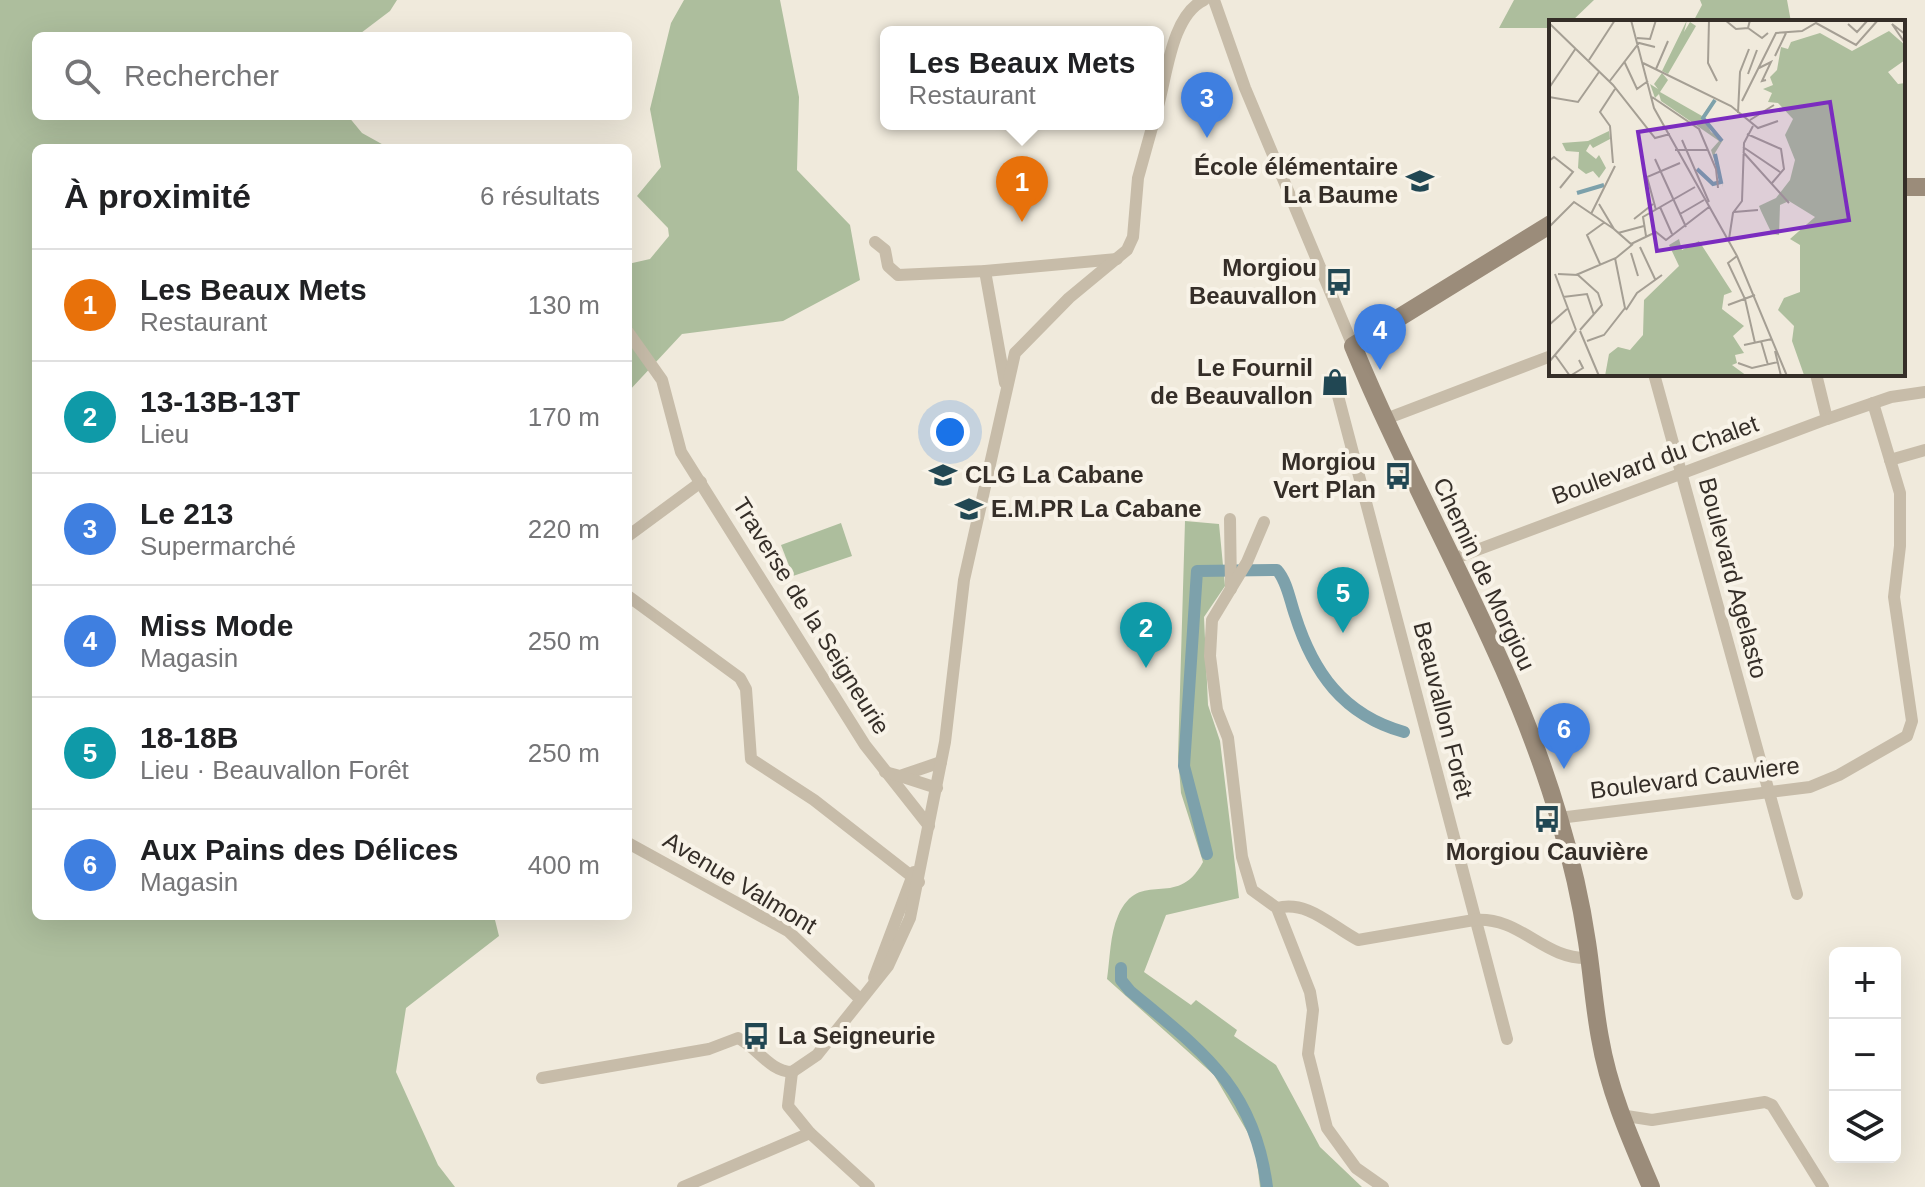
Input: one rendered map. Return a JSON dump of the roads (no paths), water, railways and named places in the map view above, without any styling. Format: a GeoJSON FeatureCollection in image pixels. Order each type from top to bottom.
{"type":"FeatureCollection","features":[{"type":"Feature","properties":{"kind":"street"},"geometry":{"type":"LineString","coordinates":[[1164,84],[1178,32],[1192,6],[1204,0]]}},
{"type":"Feature","properties":{"kind":"street","name":"Chemin de Morgiou"},"geometry":{"type":"LineString","coordinates":[[1214,0],[1245,88],[1383,420],[1453,559],[1511,688],[1559,818],[1589,958],[1600,1040],[1620,1115],[1651,1187]]}},
{"type":"Feature","properties":{"kind":"street"},"geometry":{"type":"LineString","coordinates":[[542,1078],[709,1049],[738,1038],[749,1043],[773,1067],[792,1072],[817,1055],[888,966],[897,946],[924,850],[937,788],[964,580],[1015,353],[1024,341],[1127,250],[1133,237],[1138,178],[1151,130]]}},
{"type":"Feature","properties":{"kind":"street"},"geometry":{"type":"LineString","coordinates":[[1353,346],[1549,225]]}},
{"type":"Feature","properties":{"kind":"street"},"geometry":{"type":"LineString","coordinates":[[875,242],[885,250],[888,266],[898,275],[1117,259]]}},
{"type":"Feature","properties":{"kind":"street"},"geometry":{"type":"LineString","coordinates":[[985,271],[1005,387]]}},
{"type":"Feature","properties":{"kind":"street","name":"Traverse de la Seigneurie"},"geometry":{"type":"LineString","coordinates":[[632,338],[662,380],[681,452],[885,772],[929,826]]}},
{"type":"Feature","properties":{"kind":"street"},"geometry":{"type":"LineString","coordinates":[[1383,420],[1549,357]]}},
{"type":"Feature","properties":{"kind":"street","name":"Boulevard Agelasto"},"geometry":{"type":"LineString","coordinates":[[1655,376],[1797,894]]}},
{"type":"Feature","properties":{"kind":"street"},"geometry":{"type":"LineString","coordinates":[[1816,376],[1827,419]]}},
{"type":"Feature","properties":{"kind":"street","name":"Beauvallon Forêt"},"geometry":{"type":"LineString","coordinates":[[1337,392],[1507,1039]]}},
{"type":"Feature","properties":{"kind":"street","name":"Boulevard du Chalet"},"geometry":{"type":"LineString","coordinates":[[1453,559],[1827,419],[1873,403],[1925,392]]}},
{"type":"Feature","properties":{"kind":"street"},"geometry":{"type":"LineString","coordinates":[[1873,403],[1900,493],[1900,546],[1894,597],[1912,722],[1925,717]]}},
{"type":"Feature","properties":{"kind":"street"},"geometry":{"type":"LineString","coordinates":[[1890,460],[1925,450]]}},
{"type":"Feature","properties":{"kind":"street"},"geometry":{"type":"LineString","coordinates":[[632,533],[701,482]]}},
{"type":"Feature","properties":{"kind":"street"},"geometry":{"type":"LineString","coordinates":[[1230,519],[1231,589]]}},
{"type":"Feature","properties":{"kind":"street"},"geometry":{"type":"LineString","coordinates":[[1264,522],[1212,620],[1210,656],[1217,710],[1228,738],[1246,881],[1252,890],[1277,908],[1313,1002],[1308,1054],[1327,1128],[1356,1168],[1383,1187]]}},
{"type":"Feature","properties":{"kind":"street"},"geometry":{"type":"LineString","coordinates":[[632,599],[740,678],[746,689],[751,759],[814,800],[915,881]]}},
{"type":"Feature","properties":{"kind":"street","name":"Boulevard Cauviere"},"geometry":{"type":"LineString","coordinates":[[1559,818],[1810,787],[1839,775],[1902,740],[1912,722]]}},
{"type":"Feature","properties":{"kind":"street"},"geometry":{"type":"LineString","coordinates":[[900,776],[941,762]]}},
{"type":"Feature","properties":{"kind":"street","name":"Traverse de la Seigneurie"},"geometry":{"type":"LineString","coordinates":[[885,772],[937,788]]}},
{"type":"Feature","properties":{"kind":"street","name":"Avenue Valmont"},"geometry":{"type":"LineString","coordinates":[[632,845],[788,931],[860,999]]}},
{"type":"Feature","properties":{"kind":"street"},"geometry":{"type":"LineString","coordinates":[[1277,908],[1290,905],[1308,909],[1358,940],[1474,920],[1507,925],[1562,956],[1589,958]]}},
{"type":"Feature","properties":{"kind":"street"},"geometry":{"type":"LineString","coordinates":[[792,1072],[788,1106],[810,1133],[869,1187]]}},
{"type":"Feature","properties":{"kind":"street"},"geometry":{"type":"LineString","coordinates":[[1620,1115],[1652,1120],[1765,1102],[1772,1105],[1823,1187]]}},
{"type":"Feature","properties":{"kind":"street"},"geometry":{"type":"LineString","coordinates":[[683,1187],[810,1133]]}},
{"type":"Feature","properties":{"kind":"waterway"},"geometry":{"type":"LineString","coordinates":[[1207,854],[1184,766],[1197,571],[1277,570],[1286,585],[1302,636],[1321,673],[1347,703],[1364,715],[1404,732]]}},
{"type":"Feature","properties":{"kind":"waterway"},"geometry":{"type":"LineString","coordinates":[[1121,968],[1121,980],[1130,991],[1202,1053],[1237,1097],[1260,1152],[1267,1187]]}},
{"type":"Feature","properties":{"kind":"place","name":"Le 213"},"geometry":{"type":"Point","coordinates":[1207,138]}},
{"type":"Feature","properties":{"kind":"place","name":"École élémentaire La Baume"},"geometry":{"type":"Point","coordinates":[1420,181]}},
{"type":"Feature","properties":{"kind":"place","name":"Les Beaux Mets"},"geometry":{"type":"Point","coordinates":[1022,222]}},
{"type":"Feature","properties":{"kind":"place","name":"Morgiou Beauvallon"},"geometry":{"type":"Point","coordinates":[1339,282]}},
{"type":"Feature","properties":{"kind":"place","name":"Miss Mode"},"geometry":{"type":"Point","coordinates":[1380,370]}},
{"type":"Feature","properties":{"kind":"place","name":"Le Fournil de Beauvallon"},"geometry":{"type":"Point","coordinates":[1335,382]}},
{"type":"Feature","properties":{"kind":"place","name":"CLG La Cabane"},"geometry":{"type":"Point","coordinates":[943,475]}},
{"type":"Feature","properties":{"kind":"place","name":"Morgiou Vert Plan"},"geometry":{"type":"Point","coordinates":[1398,476]}},
{"type":"Feature","properties":{"kind":"place","name":"E.M.PR La Cabane"},"geometry":{"type":"Point","coordinates":[969,509]}},
{"type":"Feature","properties":{"kind":"place","name":"18-18B"},"geometry":{"type":"Point","coordinates":[1343,633]}},
{"type":"Feature","properties":{"kind":"place","name":"13-13B-13T"},"geometry":{"type":"Point","coordinates":[1146,668]}},
{"type":"Feature","properties":{"kind":"place","name":"Aux Pains des Délices"},"geometry":{"type":"Point","coordinates":[1564,769]}},
{"type":"Feature","properties":{"kind":"place","name":"Morgiou Cauvière"},"geometry":{"type":"Point","coordinates":[1547,819]}},
{"type":"Feature","properties":{"kind":"place","name":"La Seigneurie"},"geometry":{"type":"Point","coordinates":[756,1036]}}]}
